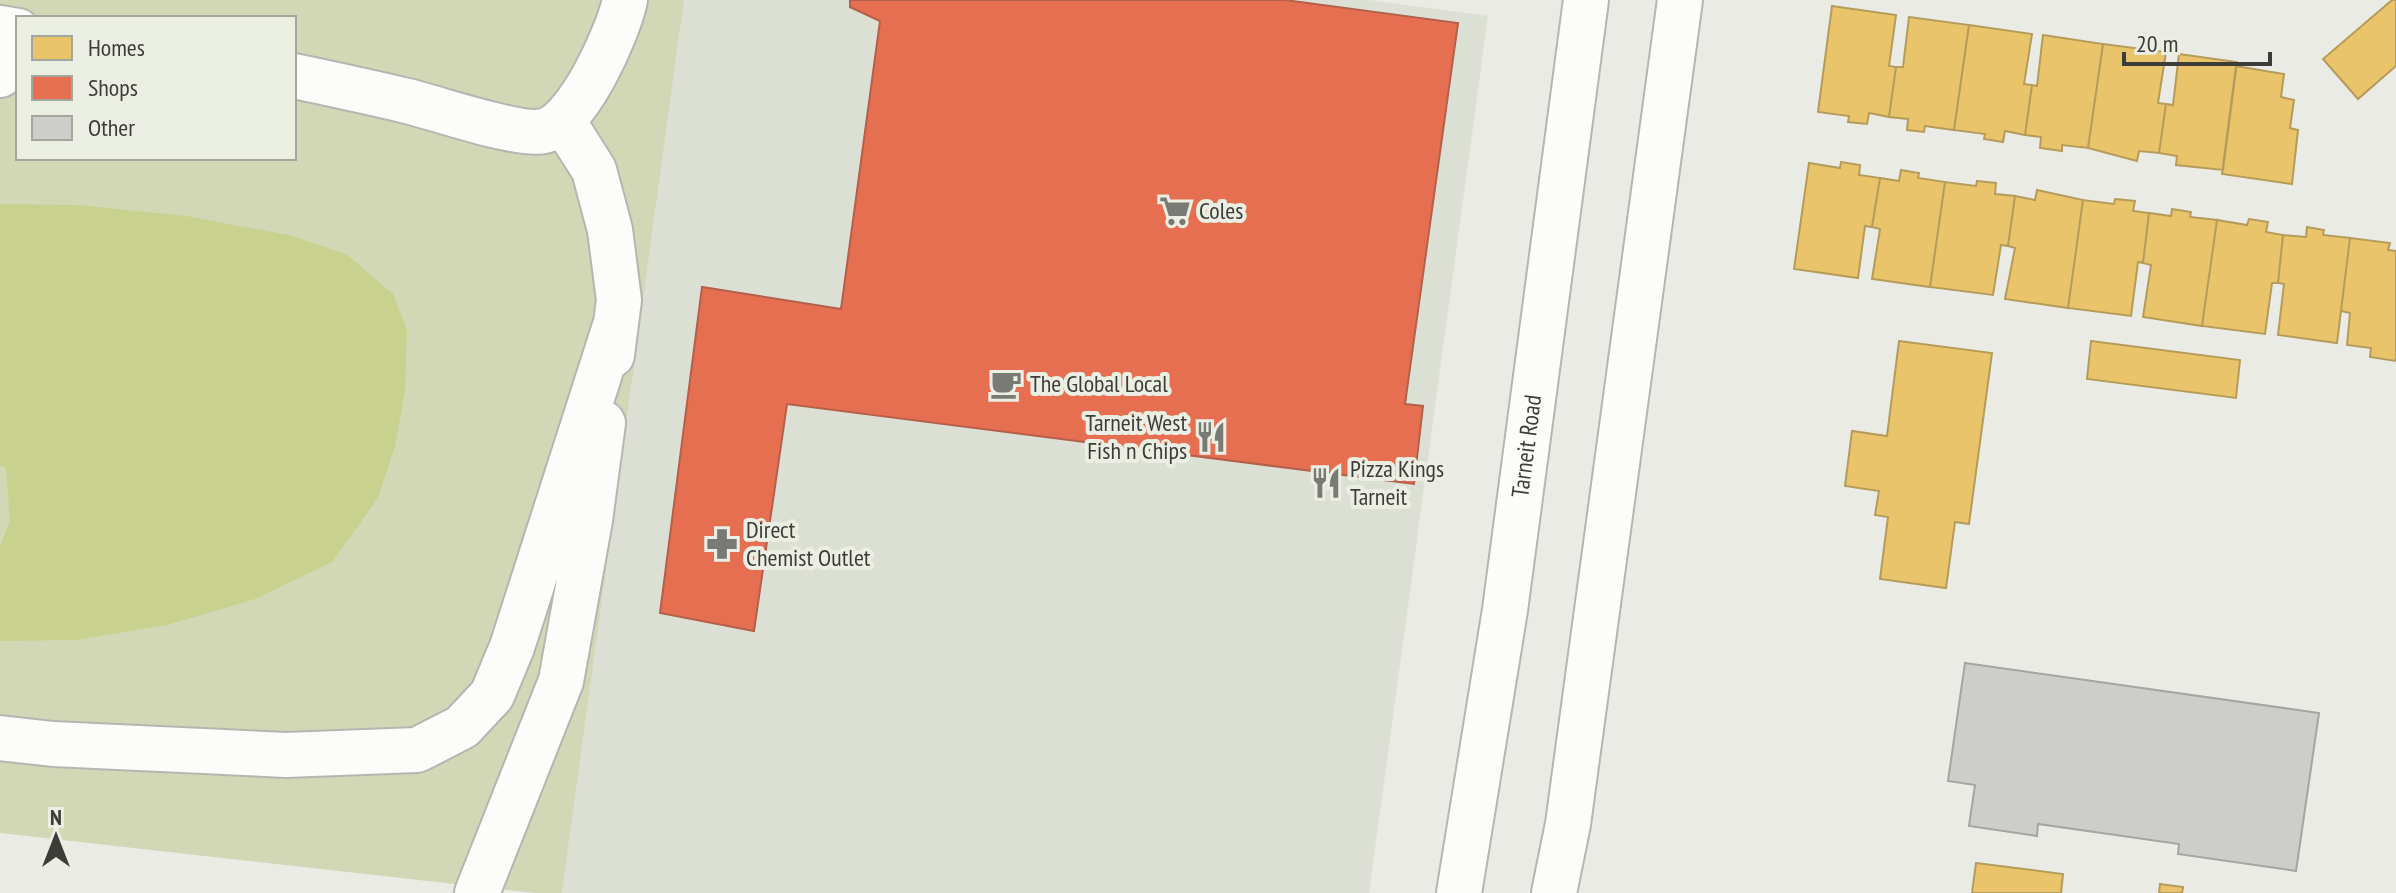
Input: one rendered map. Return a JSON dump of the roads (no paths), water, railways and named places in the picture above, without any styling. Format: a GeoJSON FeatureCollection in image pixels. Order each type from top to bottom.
{"type":"FeatureCollection","features":[{"type":"Feature","properties":{"kind":"street"},"geometry":{"type":"LineString","coordinates":[[296,76],[406,100],[514,130],[543,131],[563,121],[604,58],[625,0]]}},
{"type":"Feature","properties":{"kind":"street","name":"Tarneit Road"},"geometry":{"type":"LineString","coordinates":[[1459,893],[1520,505],[1586,0]]}},
{"type":"Feature","properties":{"kind":"street"},"geometry":{"type":"LineString","coordinates":[[1554,893],[1568,824],[1680,0]]}},
{"type":"Feature","properties":{"kind":"street"},"geometry":{"type":"LineString","coordinates":[[0,75],[16,63]]}},
{"type":"Feature","properties":{"kind":"street"},"geometry":{"type":"LineString","coordinates":[[477,893],[561,681],[590,520],[619,300],[594,170],[563,121]]}},
{"type":"Feature","properties":{"kind":"street"},"geometry":{"type":"LineString","coordinates":[[0,738],[178,751],[364,755],[417,750],[462,727],[492,695],[512,647],[615,326]]}},
{"type":"Feature","properties":{"kind":"street"},"geometry":{"type":"LineString","coordinates":[[1568,824],[1584,893]]}},
{"type":"Feature","properties":{"kind":"place","name":"Coles"},"geometry":{"type":"Point","coordinates":[1175,211]}},
{"type":"Feature","properties":{"kind":"place","name":"The Global Local"},"geometry":{"type":"Point","coordinates":[1006,384]}},
{"type":"Feature","properties":{"kind":"place","name":"Tarneit West Fish n Chips"},"geometry":{"type":"Point","coordinates":[1211,437]}},
{"type":"Feature","properties":{"kind":"place","name":"Pizza Kings Tarneit"},"geometry":{"type":"Point","coordinates":[1326,483]}},
{"type":"Feature","properties":{"kind":"place","name":"Direct Chemist Outlet"},"geometry":{"type":"Point","coordinates":[722,544]}}]}
